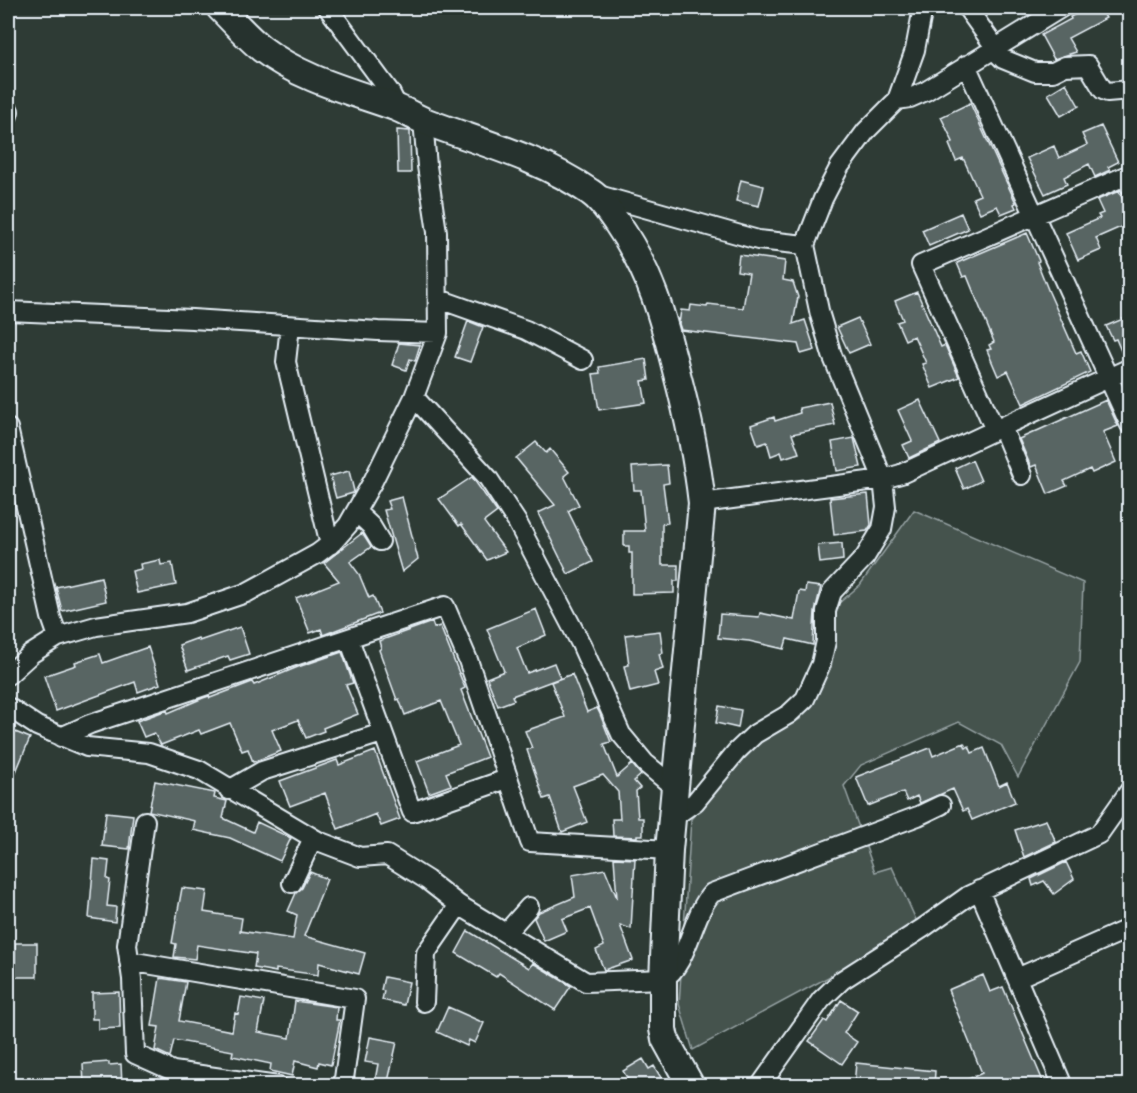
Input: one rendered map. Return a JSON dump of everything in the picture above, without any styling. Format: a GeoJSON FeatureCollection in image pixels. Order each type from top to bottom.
{"type":"FeatureCollection","features":[{"type":"Feature","properties":{"kind":"street"},"geometry":{"type":"LineString","coordinates":[[220,8],[263,50],[331,86],[398,108],[423,121],[523,156],[592,193],[758,240],[805,245]]}},
{"type":"Feature","properties":{"kind":"street"},"geometry":{"type":"LineString","coordinates":[[328,8],[390,92],[398,108]]}},
{"type":"Feature","properties":{"kind":"street"},"geometry":{"type":"LineString","coordinates":[[672,818],[694,802],[736,752],[755,734],[789,714],[805,699],[821,664],[826,641],[826,611],[832,592],[865,556],[882,529],[886,507],[883,479],[832,355],[820,315],[805,245],[823,199],[840,166],[866,131],[897,100],[915,50],[923,8]]}},
{"type":"Feature","properties":{"kind":"street"},"geometry":{"type":"LineString","coordinates":[[967,8],[1003,60],[1035,72],[1053,72],[1065,66],[1088,65],[1103,90],[1107,92],[1130,90]]}},
{"type":"Feature","properties":{"kind":"street"},"geometry":{"type":"LineString","coordinates":[[897,100],[926,92],[1061,8]]}},
{"type":"Feature","properties":{"kind":"street"},"geometry":{"type":"LineString","coordinates":[[966,65],[1130,425]]}},
{"type":"Feature","properties":{"kind":"street"},"geometry":{"type":"LineString","coordinates":[[8,675],[31,654],[58,637],[96,626],[187,613],[246,593],[301,564],[330,545],[348,525],[414,397],[438,333],[437,232],[423,121]]}},
{"type":"Feature","properties":{"kind":"street"},"geometry":{"type":"LineString","coordinates":[[1022,475],[921,265],[1125,176],[1130,186]]}},
{"type":"Feature","properties":{"kind":"street"},"geometry":{"type":"LineString","coordinates":[[592,193],[631,242],[648,274],[664,318],[697,462],[702,503],[669,850],[663,979],[665,1039],[691,1086]]}},
{"type":"Feature","properties":{"kind":"street"},"geometry":{"type":"LineString","coordinates":[[439,299],[526,330],[583,360]]}},
{"type":"Feature","properties":{"kind":"street"},"geometry":{"type":"LineString","coordinates":[[8,310],[438,333]]}},
{"type":"Feature","properties":{"kind":"street"},"geometry":{"type":"LineString","coordinates":[[290,326],[286,362],[330,545]]}},
{"type":"Feature","properties":{"kind":"street"},"geometry":{"type":"LineString","coordinates":[[702,503],[883,479],[901,474],[1130,368]]}},
{"type":"Feature","properties":{"kind":"street"},"geometry":{"type":"LineString","coordinates":[[414,397],[488,478],[517,522],[581,644],[621,734],[645,763],[675,788]]}},
{"type":"Feature","properties":{"kind":"street"},"geometry":{"type":"LineString","coordinates":[[8,428],[51,617],[58,637]]}},
{"type":"Feature","properties":{"kind":"street"},"geometry":{"type":"LineString","coordinates":[[356,512],[371,526],[380,541]]}},
{"type":"Feature","properties":{"kind":"street"},"geometry":{"type":"LineString","coordinates":[[61,737],[90,724],[445,606],[468,660],[530,842],[669,850]]}},
{"type":"Feature","properties":{"kind":"street"},"geometry":{"type":"LineString","coordinates":[[349,639],[412,812],[507,779]]}},
{"type":"Feature","properties":{"kind":"street"},"geometry":{"type":"LineString","coordinates":[[8,707],[37,726],[87,747],[149,753],[199,770],[313,838],[360,857],[387,855],[427,880],[459,905],[585,982],[663,979],[670,976],[688,943],[705,901],[712,893],[918,816],[941,805]]}},
{"type":"Feature","properties":{"kind":"street"},"geometry":{"type":"LineString","coordinates":[[229,789],[262,771],[382,733]]}},
{"type":"Feature","properties":{"kind":"street"},"geometry":{"type":"LineString","coordinates":[[760,1086],[821,1000],[832,989],[968,896],[1099,834],[1130,790]]}},
{"type":"Feature","properties":{"kind":"street"},"geometry":{"type":"LineString","coordinates":[[145,820],[127,945],[132,979],[135,1054],[171,1078],[278,1086]]}},
{"type":"Feature","properties":{"kind":"street"},"geometry":{"type":"LineString","coordinates":[[292,883],[313,838]]}},
{"type":"Feature","properties":{"kind":"street"},"geometry":{"type":"LineString","coordinates":[[978,891],[1064,1086]]}},
{"type":"Feature","properties":{"kind":"street"},"geometry":{"type":"LineString","coordinates":[[424,1002],[426,953],[459,905]]}},
{"type":"Feature","properties":{"kind":"street"},"geometry":{"type":"LineString","coordinates":[[506,933],[530,907]]}},
{"type":"Feature","properties":{"kind":"street"},"geometry":{"type":"LineString","coordinates":[[1017,978],[1130,928]]}},
{"type":"Feature","properties":{"kind":"street"},"geometry":{"type":"LineString","coordinates":[[129,961],[355,999],[343,1086]]}},
{"type":"Feature","properties":{"kind":"shaded area"},"geometry":{"type":"Polygon","coordinates":[[[914,510],[1083,583],[1080,662],[1018,777],[1001,745],[959,722],[861,765],[844,786],[875,872],[892,867],[917,922],[849,966],[693,1050],[679,1004],[691,819],[758,743],[800,719],[823,682],[838,604],[860,585],[914,510]]]}},
{"type":"Feature","properties":{"kind":"building"},"geometry":{"type":"Polygon","coordinates":[[[1087,8],[1100,8],[1106,18],[1068,38],[1076,52],[1054,59],[1041,35],[1087,8]]]}},
{"type":"Feature","properties":{"kind":"building"},"geometry":{"type":"Polygon","coordinates":[[[1066,83],[1079,106],[1061,116],[1048,94],[1066,83]]]}},
{"type":"Feature","properties":{"kind":"building"},"geometry":{"type":"Polygon","coordinates":[[[970,103],[1016,203],[1014,204],[1016,208],[1001,214],[997,206],[980,213],[973,198],[980,195],[963,158],[956,161],[949,144],[953,142],[941,117],[970,103]]]}},
{"type":"Feature","properties":{"kind":"building"},"geometry":{"type":"Polygon","coordinates":[[[1101,126],[1118,162],[1108,167],[1110,170],[1095,177],[1089,164],[1064,177],[1067,184],[1045,194],[1027,158],[1054,146],[1059,158],[1087,145],[1082,134],[1101,126]]]}},
{"type":"Feature","properties":{"kind":"building"},"geometry":{"type":"Polygon","coordinates":[[[397,130],[410,131],[411,173],[398,173],[397,130]]]}},
{"type":"Feature","properties":{"kind":"building"},"geometry":{"type":"Polygon","coordinates":[[[741,180],[764,186],[759,206],[736,201],[741,180]]]}},
{"type":"Feature","properties":{"kind":"building"},"geometry":{"type":"Polygon","coordinates":[[[1119,191],[1130,215],[1130,223],[1096,238],[1101,250],[1078,260],[1066,233],[1100,218],[1098,215],[1103,213],[1097,200],[1119,191]]]}},
{"type":"Feature","properties":{"kind":"building"},"geometry":{"type":"Polygon","coordinates":[[[961,213],[968,229],[929,246],[922,230],[961,213]]]}},
{"type":"Feature","properties":{"kind":"building"},"geometry":{"type":"Polygon","coordinates":[[[1027,233],[1049,292],[1076,353],[1081,351],[1090,372],[1023,404],[1008,371],[998,376],[987,350],[991,349],[989,345],[994,342],[967,276],[963,277],[957,263],[1027,233]]]}},
{"type":"Feature","properties":{"kind":"building"},"geometry":{"type":"Polygon","coordinates":[[[739,255],[785,261],[783,280],[793,282],[798,297],[793,324],[805,320],[815,350],[801,354],[798,344],[681,330],[679,324],[681,310],[690,311],[691,305],[707,307],[708,304],[743,308],[749,273],[737,271],[739,255]]]}},
{"type":"Feature","properties":{"kind":"building"},"geometry":{"type":"Polygon","coordinates":[[[917,292],[941,347],[945,345],[959,377],[932,388],[922,364],[926,363],[914,336],[905,340],[897,322],[903,320],[895,301],[917,292]]]}},
{"type":"Feature","properties":{"kind":"building"},"geometry":{"type":"Polygon","coordinates":[[[1130,316],[1130,357],[1124,358],[1116,339],[1113,340],[1106,326],[1130,316]]]}},
{"type":"Feature","properties":{"kind":"building"},"geometry":{"type":"Polygon","coordinates":[[[858,318],[870,344],[849,353],[837,327],[858,318]]]}},
{"type":"Feature","properties":{"kind":"building"},"geometry":{"type":"Polygon","coordinates":[[[468,321],[483,327],[470,362],[455,357],[468,321]]]}},
{"type":"Feature","properties":{"kind":"building"},"geometry":{"type":"Polygon","coordinates":[[[399,343],[420,345],[415,361],[410,359],[406,370],[392,365],[399,343]]]}},
{"type":"Feature","properties":{"kind":"building"},"geometry":{"type":"Polygon","coordinates":[[[646,359],[649,380],[642,381],[646,403],[599,410],[593,374],[600,373],[599,367],[646,359]]]}},
{"type":"Feature","properties":{"kind":"building"},"geometry":{"type":"Polygon","coordinates":[[[920,400],[940,443],[909,458],[903,445],[912,441],[898,410],[920,400]]]}},
{"type":"Feature","properties":{"kind":"building"},"geometry":{"type":"Polygon","coordinates":[[[1106,400],[1118,426],[1103,432],[1116,462],[1092,473],[1090,469],[1064,481],[1067,486],[1048,494],[1036,465],[1031,467],[1019,439],[1106,400]]]}},
{"type":"Feature","properties":{"kind":"building"},"geometry":{"type":"Polygon","coordinates":[[[830,402],[835,425],[792,434],[799,453],[783,458],[781,452],[771,456],[767,442],[758,445],[751,425],[774,417],[775,421],[800,413],[799,408],[830,402]]]}},
{"type":"Feature","properties":{"kind":"building"},"geometry":{"type":"Polygon","coordinates":[[[854,438],[861,467],[837,471],[832,442],[854,438]]]}},
{"type":"Feature","properties":{"kind":"building"},"geometry":{"type":"Polygon","coordinates":[[[536,442],[546,453],[550,449],[569,472],[564,476],[579,505],[568,511],[593,562],[568,574],[538,513],[555,505],[516,458],[536,442]]]}},
{"type":"Feature","properties":{"kind":"building"},"geometry":{"type":"Polygon","coordinates":[[[972,460],[981,481],[964,489],[955,468],[972,460]]]}},
{"type":"Feature","properties":{"kind":"building"},"geometry":{"type":"Polygon","coordinates":[[[667,465],[669,483],[663,484],[668,523],[662,524],[662,565],[678,565],[678,581],[674,581],[674,593],[632,594],[632,553],[629,553],[629,546],[624,546],[624,531],[645,531],[641,490],[634,490],[632,467],[667,465]]]}},
{"type":"Feature","properties":{"kind":"building"},"geometry":{"type":"Polygon","coordinates":[[[349,471],[354,491],[336,498],[330,476],[349,471]]]}},
{"type":"Feature","properties":{"kind":"building"},"geometry":{"type":"Polygon","coordinates":[[[472,477],[497,512],[484,522],[506,552],[487,560],[461,524],[459,526],[439,499],[472,477]]]}},
{"type":"Feature","properties":{"kind":"building"},"geometry":{"type":"Polygon","coordinates":[[[868,494],[871,525],[867,531],[834,535],[830,498],[868,494]]]}},
{"type":"Feature","properties":{"kind":"building"},"geometry":{"type":"Polygon","coordinates":[[[402,497],[418,559],[402,572],[384,510],[390,509],[387,501],[402,497]]]}},
{"type":"Feature","properties":{"kind":"building"},"geometry":{"type":"Polygon","coordinates":[[[362,533],[371,547],[350,562],[359,574],[369,598],[373,596],[380,613],[323,635],[321,629],[310,633],[296,598],[339,581],[324,563],[362,533]]]}},
{"type":"Feature","properties":{"kind":"building"},"geometry":{"type":"Polygon","coordinates":[[[842,543],[843,560],[820,563],[818,545],[842,543]]]}},
{"type":"Feature","properties":{"kind":"building"},"geometry":{"type":"Polygon","coordinates":[[[160,560],[161,565],[172,563],[176,585],[137,593],[132,571],[141,569],[140,564],[160,560]]]}},
{"type":"Feature","properties":{"kind":"building"},"geometry":{"type":"Polygon","coordinates":[[[101,577],[106,601],[62,611],[56,587],[101,577]]]}},
{"type":"Feature","properties":{"kind":"building"},"geometry":{"type":"Polygon","coordinates":[[[806,585],[821,587],[815,611],[813,645],[787,639],[784,649],[749,641],[718,638],[720,614],[759,617],[760,613],[794,620],[799,591],[805,592],[806,585]]]}},
{"type":"Feature","properties":{"kind":"building"},"geometry":{"type":"Polygon","coordinates":[[[536,609],[546,635],[517,648],[527,673],[554,663],[560,678],[512,696],[514,700],[498,706],[487,678],[504,671],[487,629],[536,609]]]}},
{"type":"Feature","properties":{"kind":"building"},"geometry":{"type":"Polygon","coordinates":[[[432,622],[434,628],[440,626],[465,688],[461,690],[487,757],[446,773],[451,785],[429,793],[417,761],[459,745],[441,701],[405,715],[399,699],[397,700],[379,650],[381,648],[379,641],[432,622]]]}},
{"type":"Feature","properties":{"kind":"building"},"geometry":{"type":"Polygon","coordinates":[[[240,627],[249,654],[230,660],[228,656],[188,670],[179,645],[198,638],[199,641],[240,627]]]}},
{"type":"Feature","properties":{"kind":"building"},"geometry":{"type":"Polygon","coordinates":[[[660,631],[663,653],[659,654],[663,669],[654,672],[658,685],[630,692],[624,666],[629,665],[625,635],[660,631]]]}},
{"type":"Feature","properties":{"kind":"building"},"geometry":{"type":"Polygon","coordinates":[[[148,647],[160,684],[138,692],[135,682],[56,711],[44,676],[100,654],[103,663],[148,647]]]}},
{"type":"Feature","properties":{"kind":"building"},"geometry":{"type":"Polygon","coordinates":[[[342,652],[353,683],[346,685],[358,714],[323,728],[324,731],[306,738],[298,720],[272,730],[281,751],[253,762],[248,749],[242,751],[230,723],[201,734],[199,730],[161,745],[154,733],[144,737],[137,721],[167,710],[168,713],[203,698],[209,696],[210,698],[252,682],[254,685],[342,652]]]}},
{"type":"Feature","properties":{"kind":"building"},"geometry":{"type":"Polygon","coordinates":[[[572,674],[587,712],[597,708],[600,714],[611,742],[604,744],[617,777],[632,764],[641,775],[634,781],[640,788],[636,791],[638,818],[643,818],[643,835],[613,836],[612,819],[620,819],[618,792],[603,775],[573,786],[587,822],[562,832],[550,797],[544,799],[527,750],[532,748],[525,731],[565,717],[551,682],[572,674]]]}},
{"type":"Feature","properties":{"kind":"building"},"geometry":{"type":"Polygon","coordinates":[[[719,706],[741,710],[738,728],[716,723],[719,706]]]}},
{"type":"Feature","properties":{"kind":"building"},"geometry":{"type":"Polygon","coordinates":[[[8,729],[30,738],[8,791],[8,729]]]}},
{"type":"Feature","properties":{"kind":"building"},"geometry":{"type":"Polygon","coordinates":[[[964,743],[966,748],[969,746],[972,753],[984,748],[999,786],[1007,782],[1015,802],[972,820],[967,809],[963,811],[953,789],[920,803],[917,796],[907,801],[903,792],[868,806],[856,777],[930,748],[933,756],[964,743]]]}},
{"type":"Feature","properties":{"kind":"building"},"geometry":{"type":"Polygon","coordinates":[[[375,751],[400,819],[381,826],[376,814],[338,829],[325,793],[290,806],[280,781],[337,760],[339,765],[375,751]]]}},
{"type":"Feature","properties":{"kind":"building"},"geometry":{"type":"Polygon","coordinates":[[[155,781],[215,793],[214,798],[227,801],[223,818],[253,832],[257,822],[291,838],[280,861],[230,838],[193,830],[195,821],[149,811],[155,781]]]}},
{"type":"Feature","properties":{"kind":"building"},"geometry":{"type":"Polygon","coordinates":[[[106,812],[133,815],[129,849],[102,846],[106,812]]]}},
{"type":"Feature","properties":{"kind":"building"},"geometry":{"type":"Polygon","coordinates":[[[1046,820],[1056,842],[1024,857],[1015,830],[1046,820]]]}},
{"type":"Feature","properties":{"kind":"building"},"geometry":{"type":"Polygon","coordinates":[[[614,858],[635,859],[631,929],[620,925],[633,960],[604,970],[596,950],[604,946],[590,908],[562,919],[567,931],[544,941],[534,918],[539,912],[575,897],[572,875],[605,869],[617,898],[614,858]]]}},
{"type":"Feature","properties":{"kind":"building"},"geometry":{"type":"Polygon","coordinates":[[[94,859],[109,861],[107,879],[110,880],[107,906],[116,907],[115,922],[89,918],[94,859]]]}},
{"type":"Feature","properties":{"kind":"building"},"geometry":{"type":"Polygon","coordinates":[[[1066,862],[1074,879],[1054,894],[1044,881],[1033,886],[1031,879],[1066,862]]]}},
{"type":"Feature","properties":{"kind":"building"},"geometry":{"type":"Polygon","coordinates":[[[310,872],[327,879],[304,936],[365,953],[359,974],[319,963],[318,975],[276,969],[276,972],[254,968],[256,954],[197,945],[195,959],[174,957],[176,944],[172,943],[182,888],[207,891],[204,912],[242,918],[240,931],[293,939],[297,915],[288,911],[296,893],[302,888],[310,872]]]}},
{"type":"Feature","properties":{"kind":"building"},"geometry":{"type":"Polygon","coordinates":[[[468,931],[529,968],[533,963],[571,986],[555,1010],[499,973],[496,977],[456,953],[468,931]]]}},
{"type":"Feature","properties":{"kind":"building"},"geometry":{"type":"Polygon","coordinates":[[[15,943],[37,943],[37,977],[15,977],[15,943]]]}},
{"type":"Feature","properties":{"kind":"building"},"geometry":{"type":"Polygon","coordinates":[[[983,975],[990,992],[1003,987],[1045,1086],[953,1086],[982,1073],[948,990],[983,975]]]}},
{"type":"Feature","properties":{"kind":"building"},"geometry":{"type":"Polygon","coordinates":[[[384,977],[409,982],[404,1005],[382,1000],[384,991],[381,990],[384,977]]]}},
{"type":"Feature","properties":{"kind":"building"},"geometry":{"type":"Polygon","coordinates":[[[160,978],[186,982],[179,1021],[232,1031],[241,997],[264,1001],[258,1032],[290,1038],[295,1001],[337,1007],[336,1020],[340,1020],[331,1065],[319,1062],[318,1067],[295,1061],[292,1076],[270,1071],[271,1064],[232,1056],[233,1051],[174,1040],[170,1057],[155,1050],[159,1027],[152,1026],[160,978]]]}},
{"type":"Feature","properties":{"kind":"building"},"geometry":{"type":"Polygon","coordinates":[[[119,992],[120,1028],[98,1029],[98,1019],[92,1019],[92,993],[119,992]]]}},
{"type":"Feature","properties":{"kind":"building"},"geometry":{"type":"Polygon","coordinates":[[[841,1000],[858,1011],[844,1033],[857,1042],[842,1064],[809,1041],[824,1020],[827,1022],[841,1000]]]}},
{"type":"Feature","properties":{"kind":"building"},"geometry":{"type":"Polygon","coordinates":[[[448,1007],[484,1023],[475,1043],[469,1040],[467,1046],[437,1032],[448,1007]]]}},
{"type":"Feature","properties":{"kind":"building"},"geometry":{"type":"Polygon","coordinates":[[[370,1037],[397,1042],[387,1086],[374,1086],[378,1064],[365,1062],[370,1037]]]}},
{"type":"Feature","properties":{"kind":"building"},"geometry":{"type":"Polygon","coordinates":[[[643,1059],[649,1069],[654,1066],[666,1086],[632,1086],[623,1071],[643,1059]]]}},
{"type":"Feature","properties":{"kind":"building"},"geometry":{"type":"Polygon","coordinates":[[[109,1062],[109,1065],[121,1064],[122,1086],[84,1086],[83,1064],[109,1062]]]}},
{"type":"Feature","properties":{"kind":"building"},"geometry":{"type":"Polygon","coordinates":[[[856,1063],[935,1071],[934,1086],[854,1086],[856,1063]]]}}]}
